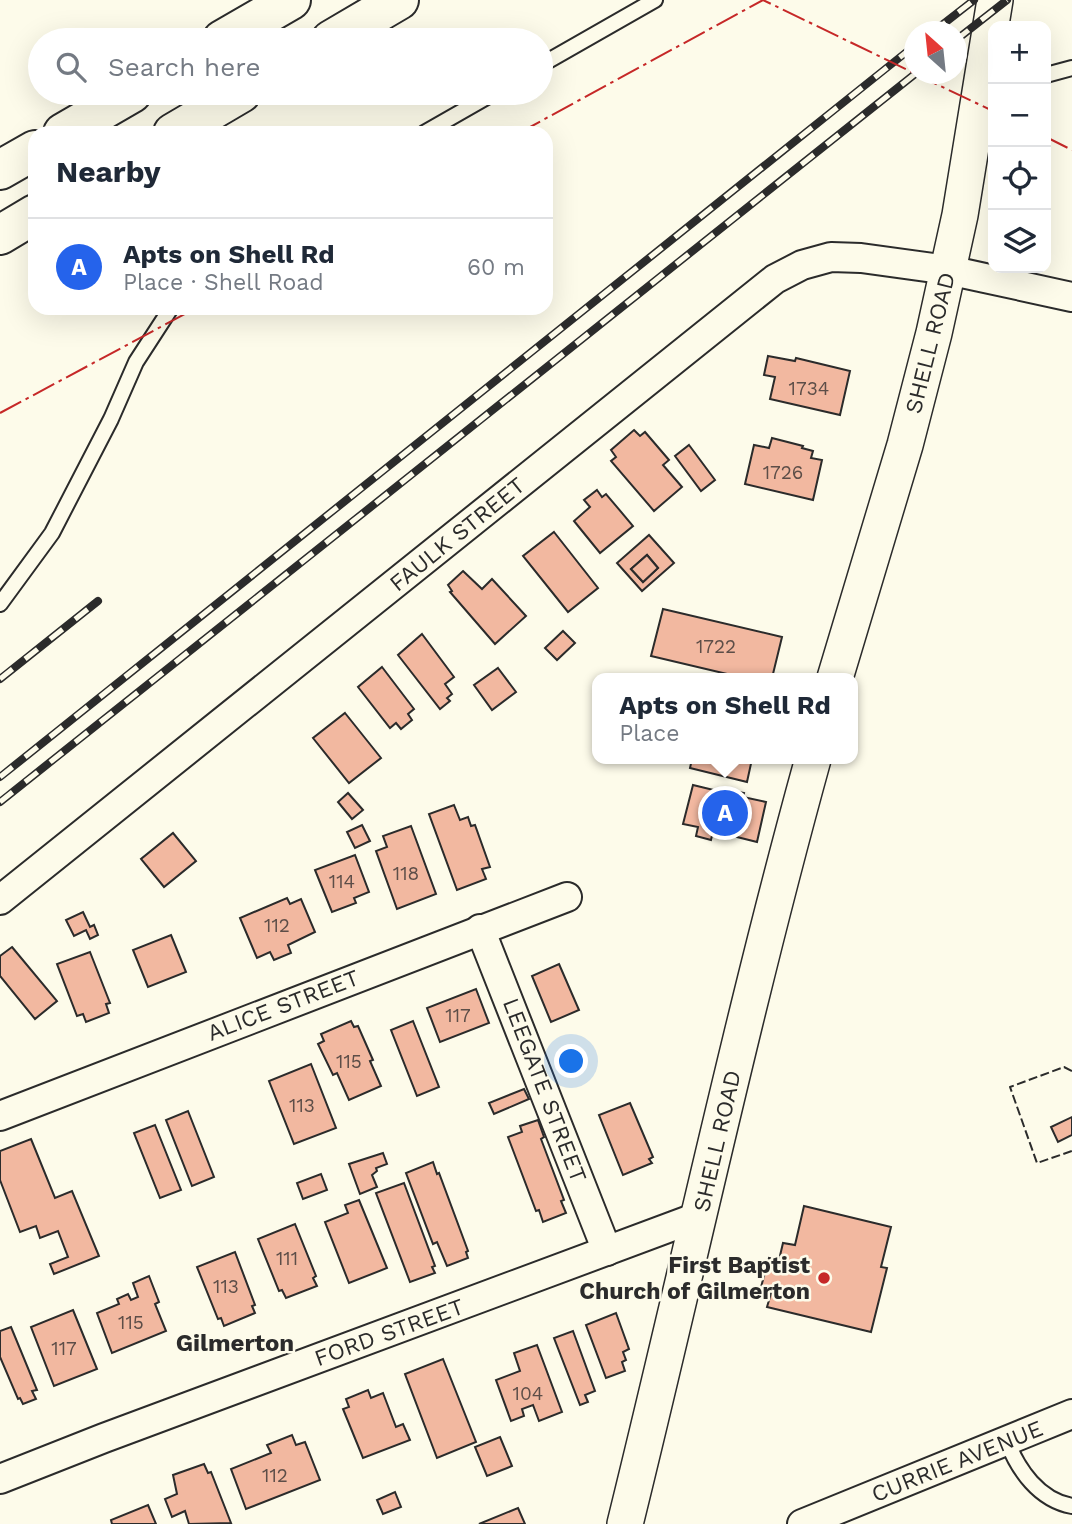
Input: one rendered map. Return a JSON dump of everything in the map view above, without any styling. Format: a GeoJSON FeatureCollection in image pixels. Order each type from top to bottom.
{"type":"FeatureCollection","features":[{"type":"Feature","properties":{"kind":"main road"},"geometry":{"type":"LineString","coordinates":[[243,28],[291,0]]}},
{"type":"Feature","properties":{"kind":"main road"},"geometry":{"type":"LineString","coordinates":[[351,28],[399,0]]}},
{"type":"Feature","properties":{"kind":"main road"},"geometry":{"type":"LineString","coordinates":[[75,126],[111,105]]}},
{"type":"Feature","properties":{"kind":"main road"},"geometry":{"type":"LineString","coordinates":[[185,126],[221,105]]}},
{"type":"Feature","properties":{"kind":"main road"},"geometry":{"type":"LineString","coordinates":[[0,170],[28,153]]}},
{"type":"Feature","properties":{"kind":"main road"},"geometry":{"type":"LineString","coordinates":[[0,234],[28,218]]}},
{"type":"Feature","properties":{"kind":"street","name":"SHELL ROAD"},"geometry":{"type":"LineString","coordinates":[[836,673],[905,445],[948,270],[987,89],[995,0]]}},
{"type":"Feature","properties":{"kind":"street","name":"FAULK STREET"},"geometry":{"type":"LineString","coordinates":[[0,900],[775,279],[802,265],[831,257],[861,258],[948,270],[1072,297]]}},
{"type":"Feature","properties":{"kind":"street","name":"SHELL ROAD"},"geometry":{"type":"LineString","coordinates":[[625,1524],[741,1037],[812,764]]}},
{"type":"Feature","properties":{"kind":"street","name":"ALICE STREET"},"geometry":{"type":"LineString","coordinates":[[0,1116],[567,897]]}},
{"type":"Feature","properties":{"kind":"street","name":"LEEGATE STREET"},"geometry":{"type":"LineString","coordinates":[[480,929],[607,1251]]}},
{"type":"Feature","properties":{"kind":"street","name":"FORD STREET"},"geometry":{"type":"LineString","coordinates":[[0,1479],[700,1216]]}},
{"type":"Feature","properties":{"kind":"street","name":"CURRIE AVENUE"},"geometry":{"type":"LineString","coordinates":[[802,1524],[1072,1414]]}},
{"type":"Feature","properties":{"kind":"lane"},"geometry":{"type":"LineString","coordinates":[[553,58],[655,0]]}},
{"type":"Feature","properties":{"kind":"lane"},"geometry":{"type":"LineString","coordinates":[[1051,74],[1072,68]]}},
{"type":"Feature","properties":{"kind":"lane"},"geometry":{"type":"LineString","coordinates":[[436,126],[473,105]]}},
{"type":"Feature","properties":{"kind":"lane"},"geometry":{"type":"LineString","coordinates":[[0,604],[52,533],[111,419],[136,362],[166,315]]}},
{"type":"Feature","properties":{"kind":"lane"},"geometry":{"type":"LineString","coordinates":[[1007,1441],[1016,1463],[1039,1492],[1064,1505],[1072,1506]]}},
{"type":"Feature","properties":{"kind":"building"},"geometry":{"type":"Polygon","coordinates":[[[768,356],[795,361],[796,358],[850,371],[840,415],[770,399],[775,377],[764,375],[768,356]]]}},
{"type":"Feature","properties":{"kind":"building"},"geometry":{"type":"Polygon","coordinates":[[[634,430],[640,436],[645,432],[669,460],[663,465],[682,487],[654,511],[611,461],[616,457],[611,450],[634,430]]]}},
{"type":"Feature","properties":{"kind":"building"},"geometry":{"type":"Polygon","coordinates":[[[772,438],[803,446],[802,448],[813,451],[811,458],[822,460],[813,500],[745,484],[754,445],[769,448],[772,438]]]}},
{"type":"Feature","properties":{"kind":"building"},"geometry":{"type":"Polygon","coordinates":[[[689,445],[715,480],[701,491],[675,456],[689,445]]]}},
{"type":"Feature","properties":{"kind":"building"},"geometry":{"type":"Polygon","coordinates":[[[597,490],[602,497],[606,494],[633,526],[600,553],[574,521],[590,507],[584,500],[597,490]]]}},
{"type":"Feature","properties":{"kind":"building"},"geometry":{"type":"Polygon","coordinates":[[[554,532],[598,588],[568,612],[523,556],[554,532]]]}},
{"type":"Feature","properties":{"kind":"building"},"geometry":{"type":"Polygon","coordinates":[[[649,535],[674,563],[642,591],[617,563],[649,535]],[[647,555],[631,569],[643,582],[658,568],[647,555]]]}},
{"type":"Feature","properties":{"kind":"building"},"geometry":{"type":"Polygon","coordinates":[[[647,555],[658,568],[643,582],[631,569],[647,555]]]}},
{"type":"Feature","properties":{"kind":"building"},"geometry":{"type":"Polygon","coordinates":[[[463,571],[482,589],[492,579],[526,616],[495,644],[450,592],[452,591],[448,585],[463,571]]]}},
{"type":"Feature","properties":{"kind":"building"},"geometry":{"type":"Polygon","coordinates":[[[663,609],[782,637],[773,673],[723,673],[651,656],[663,609]]]}},
{"type":"Feature","properties":{"kind":"building"},"geometry":{"type":"Polygon","coordinates":[[[563,631],[575,643],[557,660],[545,648],[563,631]]]}},
{"type":"Feature","properties":{"kind":"building"},"geometry":{"type":"Polygon","coordinates":[[[422,634],[454,677],[445,684],[452,694],[447,698],[450,701],[440,709],[398,655],[422,634]]]}},
{"type":"Feature","properties":{"kind":"building"},"geometry":{"type":"Polygon","coordinates":[[[382,667],[414,709],[408,714],[412,720],[401,729],[396,723],[390,728],[358,687],[382,667]]]}},
{"type":"Feature","properties":{"kind":"building"},"geometry":{"type":"Polygon","coordinates":[[[498,668],[516,692],[492,710],[474,685],[498,668]]]}},
{"type":"Feature","properties":{"kind":"building"},"geometry":{"type":"Polygon","coordinates":[[[345,713],[381,758],[349,783],[313,738],[345,713]]]}},
{"type":"Feature","properties":{"kind":"building"},"geometry":{"type":"Polygon","coordinates":[[[691,764],[751,764],[747,782],[690,768],[691,764]]]}},
{"type":"Feature","properties":{"kind":"building"},"geometry":{"type":"Polygon","coordinates":[[[693,785],[734,795],[734,791],[744,793],[743,797],[766,802],[757,842],[713,831],[711,840],[696,836],[698,827],[683,824],[693,785]]]}},
{"type":"Feature","properties":{"kind":"building"},"geometry":{"type":"Polygon","coordinates":[[[348,793],[363,810],[352,819],[338,802],[348,793]]]}},
{"type":"Feature","properties":{"kind":"building"},"geometry":{"type":"Polygon","coordinates":[[[454,805],[460,820],[468,817],[471,826],[475,825],[490,867],[482,869],[486,879],[457,890],[429,814],[454,805]]]}},
{"type":"Feature","properties":{"kind":"building"},"geometry":{"type":"Polygon","coordinates":[[[362,825],[370,841],[355,848],[347,832],[362,825]]]}},
{"type":"Feature","properties":{"kind":"building"},"geometry":{"type":"Polygon","coordinates":[[[411,826],[436,894],[397,909],[376,851],[387,847],[383,836],[411,826]]]}},
{"type":"Feature","properties":{"kind":"building"},"geometry":{"type":"Polygon","coordinates":[[[173,833],[196,861],[164,887],[141,859],[173,833]]]}},
{"type":"Feature","properties":{"kind":"building"},"geometry":{"type":"Polygon","coordinates":[[[355,855],[369,892],[354,898],[356,903],[332,912],[315,870],[355,855]]]}},
{"type":"Feature","properties":{"kind":"building"},"geometry":{"type":"Polygon","coordinates":[[[287,898],[290,904],[301,899],[315,932],[288,945],[291,953],[274,960],[270,952],[257,958],[240,918],[287,898]]]}},
{"type":"Feature","properties":{"kind":"building"},"geometry":{"type":"Polygon","coordinates":[[[83,912],[90,927],[94,925],[98,935],[90,939],[86,930],[74,936],[66,920],[83,912]]]}},
{"type":"Feature","properties":{"kind":"building"},"geometry":{"type":"Polygon","coordinates":[[[171,935],[186,972],[148,987],[133,950],[171,935]]]}},
{"type":"Feature","properties":{"kind":"building"},"geometry":{"type":"Polygon","coordinates":[[[12,947],[57,1001],[35,1019],[0,976],[0,956],[12,947]]]}},
{"type":"Feature","properties":{"kind":"building"},"geometry":{"type":"Polygon","coordinates":[[[90,952],[110,1003],[106,1004],[109,1013],[86,1022],[83,1014],[77,1016],[57,964],[90,952]]]}},
{"type":"Feature","properties":{"kind":"building"},"geometry":{"type":"Polygon","coordinates":[[[559,964],[579,1010],[551,1022],[532,976],[559,964]]]}},
{"type":"Feature","properties":{"kind":"building"},"geometry":{"type":"Polygon","coordinates":[[[476,989],[489,1023],[440,1042],[427,1008],[476,989]]]}},
{"type":"Feature","properties":{"kind":"building"},"geometry":{"type":"Polygon","coordinates":[[[351,1021],[354,1027],[358,1026],[381,1086],[349,1100],[337,1073],[333,1075],[318,1044],[324,1041],[321,1034],[351,1021]]]}},
{"type":"Feature","properties":{"kind":"building"},"geometry":{"type":"Polygon","coordinates":[[[413,1021],[439,1087],[417,1096],[391,1030],[413,1021]]]}},
{"type":"Feature","properties":{"kind":"building"},"geometry":{"type":"Polygon","coordinates":[[[311,1064],[336,1128],[294,1144],[269,1081],[311,1064]]]}},
{"type":"Feature","properties":{"kind":"building"},"geometry":{"type":"Polygon","coordinates":[[[524,1089],[529,1099],[494,1114],[489,1103],[524,1089]]]}},
{"type":"Feature","properties":{"kind":"building"},"geometry":{"type":"Polygon","coordinates":[[[630,1103],[653,1157],[649,1159],[652,1163],[623,1175],[599,1115],[630,1103]]]}},
{"type":"Feature","properties":{"kind":"building"},"geometry":{"type":"Polygon","coordinates":[[[188,1111],[214,1177],[192,1186],[166,1120],[188,1111]]]}},
{"type":"Feature","properties":{"kind":"building"},"geometry":{"type":"Polygon","coordinates":[[[1072,1117],[1072,1135],[1058,1142],[1051,1127],[1072,1117]]]}},
{"type":"Feature","properties":{"kind":"building"},"geometry":{"type":"Polygon","coordinates":[[[538,1120],[544,1137],[541,1139],[564,1200],[561,1201],[566,1213],[543,1222],[539,1210],[536,1211],[508,1137],[522,1132],[520,1126],[538,1120]]]}},
{"type":"Feature","properties":{"kind":"building"},"geometry":{"type":"Polygon","coordinates":[[[155,1125],[181,1190],[160,1198],[134,1133],[155,1125]]]}},
{"type":"Feature","properties":{"kind":"building"},"geometry":{"type":"Polygon","coordinates":[[[31,1139],[55,1198],[72,1191],[99,1256],[54,1274],[50,1264],[68,1257],[58,1231],[40,1238],[36,1226],[20,1232],[0,1180],[0,1151],[31,1139]]]}},
{"type":"Feature","properties":{"kind":"building"},"geometry":{"type":"Polygon","coordinates":[[[383,1153],[387,1164],[376,1168],[377,1171],[372,1175],[377,1187],[360,1194],[349,1164],[383,1153]]]}},
{"type":"Feature","properties":{"kind":"building"},"geometry":{"type":"Polygon","coordinates":[[[433,1162],[468,1251],[468,1258],[447,1266],[437,1242],[433,1244],[406,1173],[433,1162]]]}},
{"type":"Feature","properties":{"kind":"building"},"geometry":{"type":"Polygon","coordinates":[[[321,1174],[327,1190],[303,1199],[297,1183],[321,1174]]]}},
{"type":"Feature","properties":{"kind":"building"},"geometry":{"type":"Polygon","coordinates":[[[404,1183],[435,1266],[432,1267],[435,1273],[410,1282],[376,1193],[404,1183]]]}},
{"type":"Feature","properties":{"kind":"building"},"geometry":{"type":"Polygon","coordinates":[[[359,1200],[387,1268],[349,1283],[325,1222],[348,1213],[345,1205],[359,1200]]]}},
{"type":"Feature","properties":{"kind":"building","name":"First Baptist Church of Gilmerton"},"geometry":{"type":"Polygon","coordinates":[[[804,1206],[891,1227],[881,1267],[887,1268],[871,1332],[767,1307],[772,1290],[761,1287],[769,1258],[779,1260],[783,1243],[795,1245],[804,1206]]]}},
{"type":"Feature","properties":{"kind":"building"},"geometry":{"type":"Polygon","coordinates":[[[295,1224],[316,1276],[313,1278],[317,1286],[286,1298],[282,1290],[279,1291],[258,1239],[295,1224]]]}},
{"type":"Feature","properties":{"kind":"building"},"geometry":{"type":"Polygon","coordinates":[[[235,1252],[255,1305],[252,1306],[255,1313],[224,1326],[221,1318],[218,1319],[197,1267],[235,1252]]]}},
{"type":"Feature","properties":{"kind":"building"},"geometry":{"type":"Polygon","coordinates":[[[149,1276],[159,1302],[155,1304],[166,1331],[112,1353],[97,1313],[119,1304],[117,1299],[128,1294],[131,1300],[138,1297],[133,1283],[149,1276]]]}},
{"type":"Feature","properties":{"kind":"building"},"geometry":{"type":"Polygon","coordinates":[[[73,1310],[97,1369],[54,1386],[31,1327],[73,1310]]]}},
{"type":"Feature","properties":{"kind":"building"},"geometry":{"type":"Polygon","coordinates":[[[616,1313],[629,1349],[623,1352],[626,1360],[622,1362],[625,1371],[606,1378],[586,1325],[616,1313]]]}},
{"type":"Feature","properties":{"kind":"building"},"geometry":{"type":"Polygon","coordinates":[[[11,1327],[37,1390],[32,1391],[36,1399],[23,1404],[20,1398],[18,1399],[0,1357],[0,1331],[11,1327]]]}},
{"type":"Feature","properties":{"kind":"building"},"geometry":{"type":"Polygon","coordinates":[[[573,1331],[595,1391],[585,1395],[588,1402],[580,1405],[554,1338],[573,1331]]]}},
{"type":"Feature","properties":{"kind":"building"},"geometry":{"type":"Polygon","coordinates":[[[537,1345],[562,1412],[539,1421],[533,1405],[522,1409],[524,1416],[511,1421],[496,1380],[520,1371],[514,1353],[537,1345]]]}},
{"type":"Feature","properties":{"kind":"building"},"geometry":{"type":"Polygon","coordinates":[[[443,1359],[476,1442],[437,1458],[405,1374],[443,1359]]]}},
{"type":"Feature","properties":{"kind":"building"},"geometry":{"type":"Polygon","coordinates":[[[368,1390],[371,1398],[383,1393],[396,1427],[403,1424],[410,1440],[363,1458],[343,1409],[349,1407],[346,1399],[368,1390]]]}},
{"type":"Feature","properties":{"kind":"building"},"geometry":{"type":"Polygon","coordinates":[[[292,1435],[296,1445],[305,1442],[320,1480],[246,1509],[231,1469],[271,1453],[267,1445],[292,1435]]]}},
{"type":"Feature","properties":{"kind":"building"},"geometry":{"type":"Polygon","coordinates":[[[500,1437],[512,1466],[487,1476],[475,1447],[500,1437]]]}},
{"type":"Feature","properties":{"kind":"building"},"geometry":{"type":"Polygon","coordinates":[[[204,1464],[208,1473],[211,1472],[231,1523],[189,1524],[185,1511],[172,1517],[165,1499],[177,1494],[173,1475],[204,1464]]]}},
{"type":"Feature","properties":{"kind":"building"},"geometry":{"type":"Polygon","coordinates":[[[395,1492],[401,1507],[383,1514],[377,1500],[395,1492]]]}},
{"type":"Feature","properties":{"kind":"building"},"geometry":{"type":"Polygon","coordinates":[[[148,1505],[156,1524],[112,1524],[111,1520],[148,1505]]]}},
{"type":"Feature","properties":{"kind":"building"},"geometry":{"type":"Polygon","coordinates":[[[518,1508],[525,1524],[479,1524],[518,1508]]]}},
{"type":"Feature","properties":{"kind":"railway"},"geometry":{"type":"LineString","coordinates":[[947,21],[974,0]]}},
{"type":"Feature","properties":{"kind":"railway"},"geometry":{"type":"LineString","coordinates":[[967,31],[1007,0]]}},
{"type":"Feature","properties":{"kind":"railway"},"geometry":{"type":"LineString","coordinates":[[0,777],[904,54]]}},
{"type":"Feature","properties":{"kind":"railway"},"geometry":{"type":"LineString","coordinates":[[0,802],[904,83]]}},
{"type":"Feature","properties":{"kind":"railway"},"geometry":{"type":"LineString","coordinates":[[0,679],[98,601]]}},
{"type":"Feature","properties":{"kind":"fence"},"geometry":{"type":"LineString","coordinates":[[1072,1071],[1064,1067],[1010,1087],[1037,1163],[1072,1151]]}},
{"type":"Feature","properties":{"kind":"power"},"geometry":{"type":"LineString","coordinates":[[532,126],[763,0],[904,68]]}},
{"type":"Feature","properties":{"kind":"power"},"geometry":{"type":"LineString","coordinates":[[936,84],[988,109]]}},
{"type":"Feature","properties":{"kind":"power"},"geometry":{"type":"LineString","coordinates":[[1051,140],[1072,150]]}},
{"type":"Feature","properties":{"kind":"power"},"geometry":{"type":"LineString","coordinates":[[0,413],[183,315]]}},
{"type":"Feature","properties":{"kind":"place","name":"Apts on Shell Rd"},"geometry":{"type":"Point","coordinates":[725,813]}},
{"type":"Feature","properties":{"kind":"place","name":"First Baptist Church of Gilmerton"},"geometry":{"type":"Point","coordinates":[824,1278]}},
{"type":"Feature","properties":{"kind":"district","name":"Gilmerton"},"geometry":{"type":"Point","coordinates":[235,1343]}}]}
